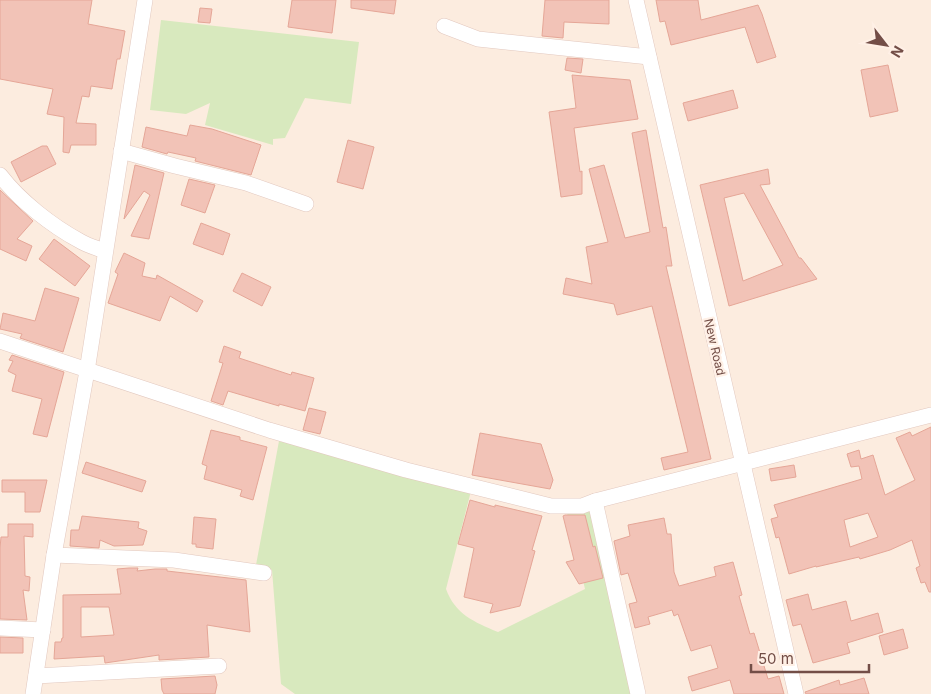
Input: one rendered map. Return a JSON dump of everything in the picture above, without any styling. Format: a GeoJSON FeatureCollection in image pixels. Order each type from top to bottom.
{"type":"FeatureCollection","features":[{"type":"Feature","properties":{"kind":"street"},"geometry":{"type":"LineString","coordinates":[[33,694],[54,555],[87,371],[144,0]]}},
{"type":"Feature","properties":{"kind":"street","name":"New Road"},"geometry":{"type":"LineString","coordinates":[[636,0],[741,463],[796,694]]}},
{"type":"Feature","properties":{"kind":"street"},"geometry":{"type":"LineString","coordinates":[[444,26],[478,39],[649,57]]}},
{"type":"Feature","properties":{"kind":"street"},"geometry":{"type":"LineString","coordinates":[[121,151],[246,183],[306,204]]}},
{"type":"Feature","properties":{"kind":"street"},"geometry":{"type":"LineString","coordinates":[[0,175],[20,197],[56,225],[81,242],[106,251]]}},
{"type":"Feature","properties":{"kind":"street"},"geometry":{"type":"LineString","coordinates":[[0,342],[269,430],[406,470],[551,506],[582,506],[595,501],[931,415]]}},
{"type":"Feature","properties":{"kind":"street"},"geometry":{"type":"LineString","coordinates":[[595,501],[638,694]]}},
{"type":"Feature","properties":{"kind":"street"},"geometry":{"type":"LineString","coordinates":[[54,555],[174,560],[264,573]]}},
{"type":"Feature","properties":{"kind":"street"},"geometry":{"type":"LineString","coordinates":[[0,628],[42,630]]}},
{"type":"Feature","properties":{"kind":"street"},"geometry":{"type":"LineString","coordinates":[[36,676],[218,666]]}},
{"type":"Feature","properties":{"kind":"green space"},"geometry":{"type":"Polygon","coordinates":[[[161,20],[359,42],[351,104],[305,98],[285,138],[273,139],[273,145],[205,125],[210,103],[186,114],[150,110],[161,20]]]}},
{"type":"Feature","properties":{"kind":"green space"},"geometry":{"type":"Polygon","coordinates":[[[279,441],[471,491],[446,589],[455,605],[466,616],[498,632],[585,589],[567,513],[588,511],[592,513],[634,694],[295,694],[281,684],[272,570],[256,565],[279,441]]]}},
{"type":"Feature","properties":{"kind":"building"},"geometry":{"type":"Polygon","coordinates":[[[0,0],[92,0],[88,24],[125,31],[120,59],[117,59],[112,89],[91,86],[89,97],[82,96],[76,123],[96,124],[96,145],[71,145],[69,153],[63,152],[64,117],[47,114],[53,89],[0,79],[0,0]]]}},
{"type":"Feature","properties":{"kind":"building"},"geometry":{"type":"Polygon","coordinates":[[[292,0],[336,0],[332,33],[288,27],[292,0]]]}},
{"type":"Feature","properties":{"kind":"building"},"geometry":{"type":"Polygon","coordinates":[[[351,0],[396,0],[394,14],[351,8],[351,0]]]}},
{"type":"Feature","properties":{"kind":"building"},"geometry":{"type":"Polygon","coordinates":[[[545,0],[609,0],[609,24],[564,22],[563,38],[542,36],[545,0]]]}},
{"type":"Feature","properties":{"kind":"building"},"geometry":{"type":"Polygon","coordinates":[[[656,0],[698,0],[701,20],[758,5],[776,57],[757,63],[745,27],[671,45],[665,21],[660,22],[656,0]]]}},
{"type":"Feature","properties":{"kind":"building"},"geometry":{"type":"Polygon","coordinates":[[[200,8],[212,9],[210,23],[198,22],[200,8]]]}},
{"type":"Feature","properties":{"kind":"building"},"geometry":{"type":"Polygon","coordinates":[[[567,58],[583,59],[581,73],[565,70],[567,58]]]}},
{"type":"Feature","properties":{"kind":"building"},"geometry":{"type":"Polygon","coordinates":[[[888,65],[898,111],[870,117],[861,70],[888,65]]]}},
{"type":"Feature","properties":{"kind":"building"},"geometry":{"type":"Polygon","coordinates":[[[572,75],[630,80],[638,119],[574,128],[580,172],[582,171],[582,194],[561,197],[549,112],[576,108],[572,75]]]}},
{"type":"Feature","properties":{"kind":"building"},"geometry":{"type":"Polygon","coordinates":[[[733,90],[738,108],[688,121],[683,103],[733,90]]]}},
{"type":"Feature","properties":{"kind":"building"},"geometry":{"type":"Polygon","coordinates":[[[190,125],[212,129],[261,145],[251,175],[195,161],[196,158],[168,152],[167,154],[142,147],[146,127],[187,136],[190,125]]]}},
{"type":"Feature","properties":{"kind":"building"},"geometry":{"type":"Polygon","coordinates":[[[646,130],[663,228],[666,227],[672,266],[666,266],[711,459],[664,470],[661,458],[688,452],[652,306],[617,315],[614,304],[563,294],[566,278],[592,284],[586,247],[608,242],[589,169],[604,165],[625,238],[650,232],[632,133],[646,130]]]}},
{"type":"Feature","properties":{"kind":"building"},"geometry":{"type":"Polygon","coordinates":[[[348,140],[374,147],[363,189],[337,182],[348,140]]]}},
{"type":"Feature","properties":{"kind":"building"},"geometry":{"type":"Polygon","coordinates":[[[42,146],[47,146],[56,164],[21,182],[11,162],[42,146]]]}},
{"type":"Feature","properties":{"kind":"building"},"geometry":{"type":"Polygon","coordinates":[[[135,165],[164,173],[149,239],[131,236],[150,195],[144,191],[124,219],[135,165]]]}},
{"type":"Feature","properties":{"kind":"building"},"geometry":{"type":"Polygon","coordinates":[[[768,169],[770,184],[760,185],[799,258],[801,258],[817,279],[729,306],[700,185],[768,169]],[[744,193],[724,198],[743,281],[783,265],[744,193]]]}},
{"type":"Feature","properties":{"kind":"building"},"geometry":{"type":"Polygon","coordinates":[[[189,179],[215,185],[205,213],[181,205],[189,179]]]}},
{"type":"Feature","properties":{"kind":"building"},"geometry":{"type":"Polygon","coordinates":[[[0,190],[33,221],[17,239],[32,246],[26,261],[0,249],[0,190]]]}},
{"type":"Feature","properties":{"kind":"building"},"geometry":{"type":"Polygon","coordinates":[[[201,223],[230,234],[223,255],[193,244],[201,223]]]}},
{"type":"Feature","properties":{"kind":"building"},"geometry":{"type":"Polygon","coordinates":[[[54,239],[90,266],[75,286],[39,259],[54,239]]]}},
{"type":"Feature","properties":{"kind":"building"},"geometry":{"type":"Polygon","coordinates":[[[124,253],[145,263],[142,276],[156,279],[157,275],[203,301],[197,312],[170,296],[160,321],[108,303],[118,274],[115,272],[124,253]]]}},
{"type":"Feature","properties":{"kind":"building"},"geometry":{"type":"Polygon","coordinates":[[[242,273],[271,287],[262,306],[233,291],[242,273]]]}},
{"type":"Feature","properties":{"kind":"building"},"geometry":{"type":"Polygon","coordinates":[[[45,288],[79,298],[63,352],[20,338],[22,334],[0,329],[3,313],[35,321],[45,288]]]}},
{"type":"Feature","properties":{"kind":"building"},"geometry":{"type":"Polygon","coordinates":[[[224,346],[241,352],[239,358],[291,375],[292,372],[314,378],[305,411],[279,404],[279,406],[228,391],[223,405],[211,401],[223,363],[219,362],[224,346]]]}},
{"type":"Feature","properties":{"kind":"building"},"geometry":{"type":"Polygon","coordinates":[[[12,355],[64,372],[47,437],[33,434],[42,399],[12,391],[16,375],[8,371],[13,361],[9,360],[12,355]]]}},
{"type":"Feature","properties":{"kind":"building"},"geometry":{"type":"Polygon","coordinates":[[[309,408],[326,412],[320,434],[303,430],[309,408]]]}},
{"type":"Feature","properties":{"kind":"building"},"geometry":{"type":"Polygon","coordinates":[[[931,427],[931,592],[929,592],[925,582],[921,583],[916,568],[920,566],[912,540],[890,550],[860,559],[859,557],[816,566],[789,574],[779,537],[776,538],[771,519],[778,517],[774,505],[862,479],[859,466],[851,467],[847,454],[859,450],[861,459],[873,455],[885,495],[915,480],[896,438],[910,432],[912,436],[931,427]],[[868,513],[844,520],[850,547],[878,537],[868,513]]]}},
{"type":"Feature","properties":{"kind":"building"},"geometry":{"type":"Polygon","coordinates":[[[211,430],[240,437],[240,440],[267,447],[253,500],[240,496],[242,490],[204,479],[207,466],[202,464],[211,430]]]}},
{"type":"Feature","properties":{"kind":"building"},"geometry":{"type":"Polygon","coordinates":[[[480,433],[541,444],[553,480],[550,489],[472,475],[480,433]]]}},
{"type":"Feature","properties":{"kind":"building"},"geometry":{"type":"Polygon","coordinates":[[[86,462],[146,481],[142,492],[82,473],[86,462]]]}},
{"type":"Feature","properties":{"kind":"building"},"geometry":{"type":"Polygon","coordinates":[[[794,465],[796,477],[771,481],[769,469],[794,465]]]}},
{"type":"Feature","properties":{"kind":"building"},"geometry":{"type":"Polygon","coordinates":[[[2,480],[47,480],[40,512],[25,512],[25,492],[2,492],[2,480]]]}},
{"type":"Feature","properties":{"kind":"building"},"geometry":{"type":"Polygon","coordinates":[[[470,500],[542,516],[532,550],[535,551],[520,606],[490,613],[493,604],[464,597],[474,548],[458,544],[470,500]]]}},
{"type":"Feature","properties":{"kind":"building"},"geometry":{"type":"Polygon","coordinates":[[[585,515],[603,578],[579,584],[566,562],[574,560],[563,516],[585,515]]]}},
{"type":"Feature","properties":{"kind":"building"},"geometry":{"type":"Polygon","coordinates":[[[82,516],[139,522],[138,528],[147,531],[143,545],[114,546],[100,540],[99,548],[70,546],[71,530],[79,530],[82,516]]]}},
{"type":"Feature","properties":{"kind":"building"},"geometry":{"type":"Polygon","coordinates":[[[194,517],[216,519],[213,549],[196,547],[196,544],[192,544],[194,517]]]}},
{"type":"Feature","properties":{"kind":"building"},"geometry":{"type":"Polygon","coordinates":[[[664,518],[667,534],[671,534],[674,572],[679,586],[716,576],[714,567],[733,562],[742,595],[739,596],[750,634],[754,633],[768,679],[779,676],[784,694],[734,694],[730,680],[692,691],[688,677],[718,668],[711,645],[691,651],[678,614],[674,616],[672,610],[648,617],[650,624],[635,628],[629,604],[637,602],[628,573],[621,575],[614,541],[630,536],[628,525],[664,518]]]}},
{"type":"Feature","properties":{"kind":"building"},"geometry":{"type":"Polygon","coordinates":[[[8,524],[33,524],[33,537],[24,536],[25,576],[30,577],[29,591],[23,590],[27,620],[0,619],[0,548],[1,537],[8,537],[8,524]]]}},
{"type":"Feature","properties":{"kind":"building"},"geometry":{"type":"Polygon","coordinates":[[[138,568],[137,571],[167,569],[167,571],[246,580],[250,632],[207,625],[209,657],[159,660],[159,655],[105,663],[104,656],[54,659],[55,642],[61,642],[63,638],[63,595],[121,594],[117,569],[138,568]],[[81,607],[81,637],[114,635],[109,607],[81,607]]]}},
{"type":"Feature","properties":{"kind":"building"},"geometry":{"type":"Polygon","coordinates":[[[808,594],[812,610],[846,601],[851,621],[878,613],[883,632],[847,643],[850,653],[813,663],[801,624],[793,626],[786,600],[808,594]]]}},
{"type":"Feature","properties":{"kind":"building"},"geometry":{"type":"Polygon","coordinates":[[[903,629],[908,648],[884,655],[879,636],[903,629]]]}},
{"type":"Feature","properties":{"kind":"building"},"geometry":{"type":"Polygon","coordinates":[[[0,637],[23,638],[23,653],[0,653],[0,637]]]}},
{"type":"Feature","properties":{"kind":"building"},"geometry":{"type":"Polygon","coordinates":[[[215,676],[217,685],[215,694],[164,694],[162,690],[161,679],[215,676]]]}},
{"type":"Feature","properties":{"kind":"building"},"geometry":{"type":"Polygon","coordinates":[[[864,678],[869,694],[806,694],[805,692],[839,680],[840,685],[864,678]]]}}]}
